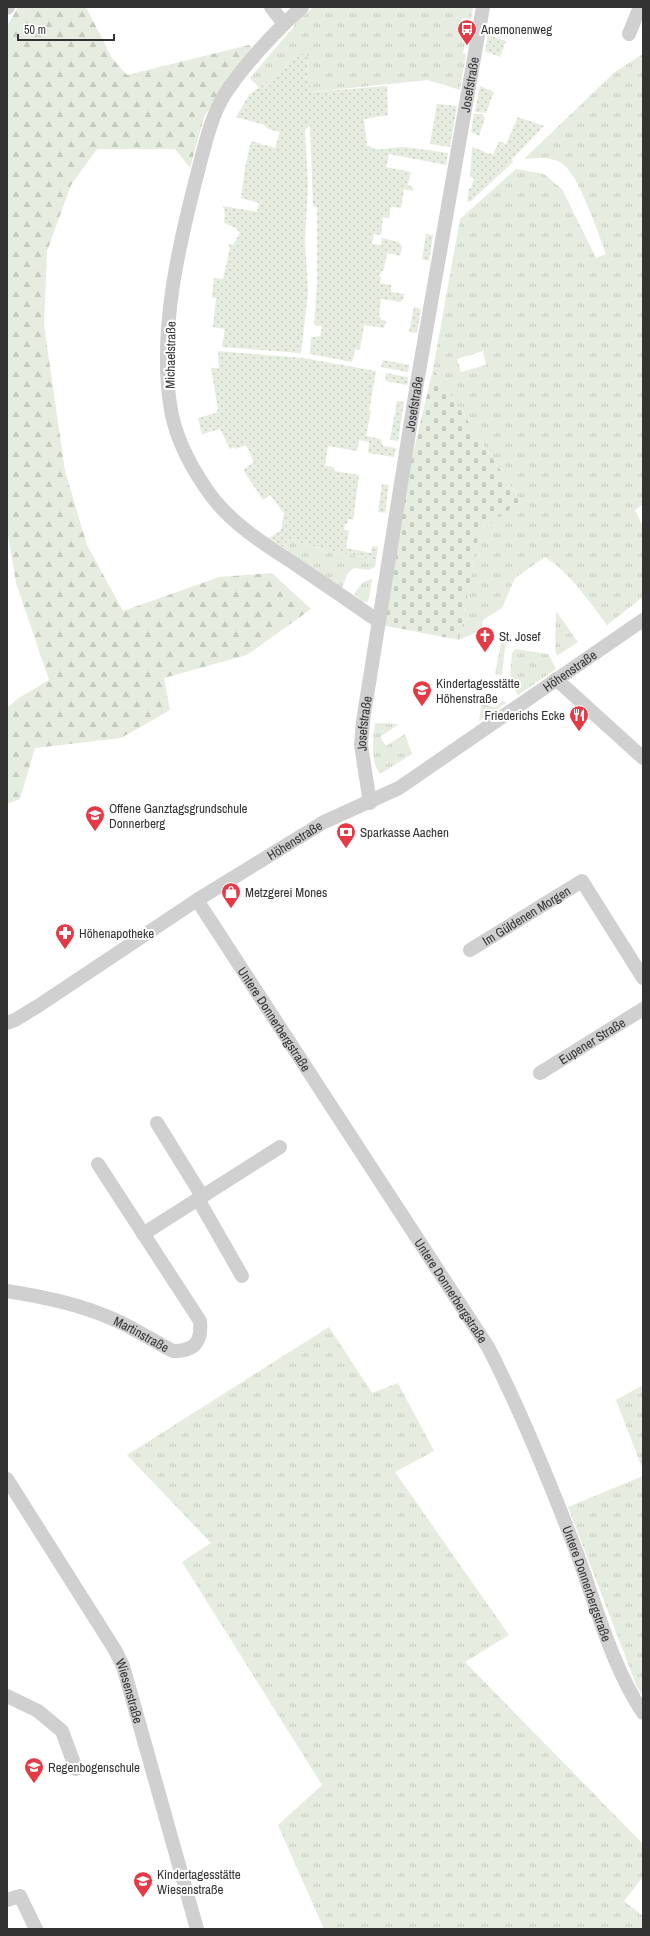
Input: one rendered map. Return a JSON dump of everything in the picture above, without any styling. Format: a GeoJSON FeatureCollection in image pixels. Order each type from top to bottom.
{"type":"FeatureCollection","features":[{"type":"Feature","properties":{"kind":"street"},"geometry":{"type":"LineString","coordinates":[[271,7],[284,24]]}},
{"type":"Feature","properties":{"kind":"street","name":"Michaelstraße"},"geometry":{"type":"LineString","coordinates":[[302,7],[284,24],[250,62],[225,94],[206,139],[181,240],[175,280],[168,346],[167,372],[170,405],[173,422],[187,458],[205,488],[228,516],[255,537],[378,621]]}},
{"type":"Feature","properties":{"kind":"street","name":"Josefstraße"},"geometry":{"type":"LineString","coordinates":[[370,803],[361,745],[378,621],[444,226],[483,7]]}},
{"type":"Feature","properties":{"kind":"street"},"geometry":{"type":"LineString","coordinates":[[630,34],[640,7]]}},
{"type":"Feature","properties":{"kind":"street","name":"Höhenstraße"},"geometry":{"type":"LineString","coordinates":[[7,1023],[15,1020],[38,1006],[197,900],[324,822],[370,803],[399,788],[643,620]]}},
{"type":"Feature","properties":{"kind":"street"},"geometry":{"type":"LineString","coordinates":[[556,679],[643,758]]}},
{"type":"Feature","properties":{"kind":"street","name":"Im Güldenen Morgen"},"geometry":{"type":"LineString","coordinates":[[470,950],[582,881],[643,978]]}},
{"type":"Feature","properties":{"kind":"street","name":"Untere Donnerbergstraße"},"geometry":{"type":"LineString","coordinates":[[197,900],[488,1347],[510,1390],[540,1458],[620,1673],[643,1713]]}},
{"type":"Feature","properties":{"kind":"street","name":"Eupener Straße"},"geometry":{"type":"LineString","coordinates":[[540,1073],[643,1009]]}},
{"type":"Feature","properties":{"kind":"street"},"geometry":{"type":"LineString","coordinates":[[157,1123],[242,1276]]}},
{"type":"Feature","properties":{"kind":"street"},"geometry":{"type":"LineString","coordinates":[[143,1234],[280,1147]]}},
{"type":"Feature","properties":{"kind":"street","name":"Martinstraße"},"geometry":{"type":"LineString","coordinates":[[7,1291],[68,1303],[94,1311],[115,1320],[173,1351],[184,1351],[198,1341],[201,1334],[200,1321],[98,1164]]}},
{"type":"Feature","properties":{"kind":"street","name":"Wiesenstraße"},"geometry":{"type":"LineString","coordinates":[[7,1479],[115,1650],[123,1666],[197,1929]]}},
{"type":"Feature","properties":{"kind":"street"},"geometry":{"type":"LineString","coordinates":[[7,1696],[38,1712],[62,1732],[76,1769]]}},
{"type":"Feature","properties":{"kind":"street"},"geometry":{"type":"LineString","coordinates":[[13,1898],[36,1929]]}},
{"type":"Feature","properties":{"kind":"green space"},"geometry":{"type":"Polygon","coordinates":[[[18,7],[86,7],[112,58],[127,75],[249,45],[253,49],[229,80],[204,117],[190,168],[175,149],[97,149],[71,185],[47,251],[44,325],[65,471],[87,545],[123,611],[219,577],[272,573],[311,609],[247,655],[164,678],[170,710],[121,738],[35,748],[20,799],[7,804],[7,708],[17,699],[49,680],[16,583],[7,529],[7,26],[18,7]]]}},
{"type":"Feature","properties":{"kind":"green space"},"geometry":{"type":"Polygon","coordinates":[[[314,7],[473,7],[471,19],[462,18],[461,22],[470,24],[468,44],[465,44],[463,53],[466,54],[460,90],[428,80],[311,92],[306,52],[259,87],[250,78],[295,25],[295,21],[314,7]]]}},
{"type":"Feature","properties":{"kind":"green space"},"geometry":{"type":"Polygon","coordinates":[[[488,35],[506,41],[500,57],[485,51],[488,35]]]}},
{"type":"Feature","properties":{"kind":"green space"},"geometry":{"type":"Polygon","coordinates":[[[306,51],[311,92],[387,86],[388,115],[364,119],[367,145],[376,149],[404,147],[448,153],[446,165],[389,154],[386,167],[411,172],[408,185],[413,187],[413,191],[404,189],[401,208],[391,207],[389,218],[383,217],[381,235],[374,234],[372,244],[381,245],[382,238],[398,242],[402,246],[400,256],[387,253],[384,269],[378,276],[381,277],[380,283],[391,285],[391,292],[405,294],[401,302],[381,299],[379,317],[381,317],[381,320],[386,321],[384,328],[364,325],[360,350],[355,349],[352,362],[310,354],[311,337],[320,336],[322,326],[314,325],[317,285],[317,207],[313,206],[310,125],[305,130],[308,185],[305,240],[308,293],[301,353],[222,347],[225,329],[213,327],[216,298],[212,298],[214,278],[223,279],[230,248],[228,244],[233,245],[240,233],[236,228],[224,223],[225,213],[223,206],[257,212],[259,203],[241,198],[245,168],[251,141],[275,148],[280,132],[268,129],[265,125],[236,117],[249,95],[306,51]]]}},
{"type":"Feature","properties":{"kind":"green space"},"geometry":{"type":"Polygon","coordinates":[[[643,54],[643,504],[635,510],[643,527],[643,597],[607,625],[571,579],[545,557],[515,578],[502,608],[483,620],[481,634],[474,633],[459,640],[479,532],[521,501],[433,369],[460,219],[516,169],[544,174],[562,189],[596,258],[606,254],[588,206],[570,171],[560,162],[555,160],[545,158],[524,159],[615,72],[643,54]],[[483,351],[457,359],[461,372],[486,365],[483,351]]]}},
{"type":"Feature","properties":{"kind":"green space"},"geometry":{"type":"Polygon","coordinates":[[[480,86],[494,92],[486,113],[475,112],[480,86]]]}},
{"type":"Feature","properties":{"kind":"green space"},"geometry":{"type":"Polygon","coordinates":[[[437,104],[457,106],[450,147],[430,144],[437,104]]]}},
{"type":"Feature","properties":{"kind":"green space"},"geometry":{"type":"Polygon","coordinates":[[[474,114],[482,114],[485,118],[479,136],[471,132],[474,114]]]}},
{"type":"Feature","properties":{"kind":"green space"},"geometry":{"type":"Polygon","coordinates":[[[518,117],[544,126],[512,159],[513,162],[471,201],[467,202],[469,188],[471,188],[474,178],[470,177],[472,147],[493,155],[499,141],[506,144],[518,117]]]}},
{"type":"Feature","properties":{"kind":"green space"},"geometry":{"type":"Polygon","coordinates":[[[426,234],[433,235],[429,261],[422,259],[426,234]]]}},
{"type":"Feature","properties":{"kind":"green space"},"geometry":{"type":"Polygon","coordinates":[[[414,307],[421,309],[417,333],[409,332],[414,307]]]}},
{"type":"Feature","properties":{"kind":"green space"},"geometry":{"type":"Polygon","coordinates":[[[218,351],[303,358],[376,371],[366,436],[381,439],[383,446],[396,448],[394,457],[368,453],[369,442],[359,440],[357,451],[328,446],[325,466],[334,467],[334,471],[359,475],[353,520],[348,519],[347,524],[345,524],[344,530],[349,531],[346,548],[371,553],[372,546],[378,547],[376,560],[331,551],[288,539],[284,548],[269,538],[281,530],[284,513],[270,495],[263,500],[243,470],[254,462],[246,445],[236,449],[235,447],[230,449],[220,429],[202,434],[198,418],[216,413],[218,409],[211,368],[219,368],[218,351]]]}},
{"type":"Feature","properties":{"kind":"green space"},"geometry":{"type":"Polygon","coordinates":[[[383,360],[410,365],[408,372],[381,367],[383,360]]]}},
{"type":"Feature","properties":{"kind":"green space"},"geometry":{"type":"Polygon","coordinates":[[[433,369],[521,501],[479,532],[459,640],[382,625],[403,496],[433,369]]]}},
{"type":"Feature","properties":{"kind":"green space"},"geometry":{"type":"Polygon","coordinates":[[[385,373],[408,377],[407,385],[386,381],[385,373]]]}},
{"type":"Feature","properties":{"kind":"green space"},"geometry":{"type":"Polygon","coordinates":[[[397,401],[404,402],[398,441],[390,440],[397,401]]]}},
{"type":"Feature","properties":{"kind":"green space"},"geometry":{"type":"Polygon","coordinates":[[[382,484],[389,485],[385,513],[378,512],[382,484]]]}},
{"type":"Feature","properties":{"kind":"green space"},"geometry":{"type":"Polygon","coordinates":[[[288,539],[331,551],[376,560],[375,567],[369,570],[354,568],[347,575],[342,588],[284,548],[288,539]]]}},
{"type":"Feature","properties":{"kind":"green space"},"geometry":{"type":"Polygon","coordinates":[[[371,579],[368,602],[363,602],[354,594],[362,583],[371,579]]]}},
{"type":"Feature","properties":{"kind":"green space"},"geometry":{"type":"Polygon","coordinates":[[[556,611],[578,642],[557,656],[555,650],[556,611]]]}},
{"type":"Feature","properties":{"kind":"green space"},"geometry":{"type":"Polygon","coordinates":[[[502,638],[506,639],[502,675],[495,674],[502,638]]]}},
{"type":"Feature","properties":{"kind":"green space"},"geometry":{"type":"Polygon","coordinates":[[[515,649],[548,654],[556,669],[518,695],[510,681],[512,653],[515,649]]]}},
{"type":"Feature","properties":{"kind":"green space"},"geometry":{"type":"Polygon","coordinates":[[[483,696],[487,697],[485,705],[496,707],[503,700],[506,703],[479,721],[483,696]]]}},
{"type":"Feature","properties":{"kind":"green space"},"geometry":{"type":"Polygon","coordinates":[[[375,723],[399,724],[380,737],[386,746],[405,734],[412,754],[380,774],[373,756],[375,723]]]}},
{"type":"Feature","properties":{"kind":"green space"},"geometry":{"type":"Polygon","coordinates":[[[329,1327],[372,1393],[398,1383],[434,1451],[395,1472],[509,1635],[465,1662],[643,1844],[643,1877],[624,1901],[643,1916],[643,1929],[324,1929],[278,1825],[322,1785],[182,1562],[211,1543],[127,1455],[329,1327]]]}},
{"type":"Feature","properties":{"kind":"green space"},"geometry":{"type":"Polygon","coordinates":[[[643,1385],[643,1470],[616,1400],[643,1385]]]}},
{"type":"Feature","properties":{"kind":"green space"},"geometry":{"type":"Polygon","coordinates":[[[643,1476],[643,1696],[637,1687],[568,1507],[643,1476]]]}},
{"type":"Feature","properties":{"kind":"place","name":"Anemonenweg"},"geometry":{"type":"Point","coordinates":[467,46]}},
{"type":"Feature","properties":{"kind":"place","name":"St. Josef"},"geometry":{"type":"Point","coordinates":[485,653]}},
{"type":"Feature","properties":{"kind":"place","name":"Kindertagesstätte Höhenstraße"},"geometry":{"type":"Point","coordinates":[422,707]}},
{"type":"Feature","properties":{"kind":"place","name":"Friederichs Ecke"},"geometry":{"type":"Point","coordinates":[579,732]}},
{"type":"Feature","properties":{"kind":"place","name":"Offene Ganztagsgrundschule Donnerberg"},"geometry":{"type":"Point","coordinates":[95,832]}},
{"type":"Feature","properties":{"kind":"place","name":"Sparkasse Aachen"},"geometry":{"type":"Point","coordinates":[346,849]}},
{"type":"Feature","properties":{"kind":"place","name":"Metzgerei Mones"},"geometry":{"type":"Point","coordinates":[231,909]}},
{"type":"Feature","properties":{"kind":"place","name":"Höhenapotheke"},"geometry":{"type":"Point","coordinates":[65,950]}},
{"type":"Feature","properties":{"kind":"place","name":"Regenbogenschule"},"geometry":{"type":"Point","coordinates":[34,1784]}},
{"type":"Feature","properties":{"kind":"place","name":"Kindertagesstätte Wiesenstraße"},"geometry":{"type":"Point","coordinates":[143,1898]}}]}
